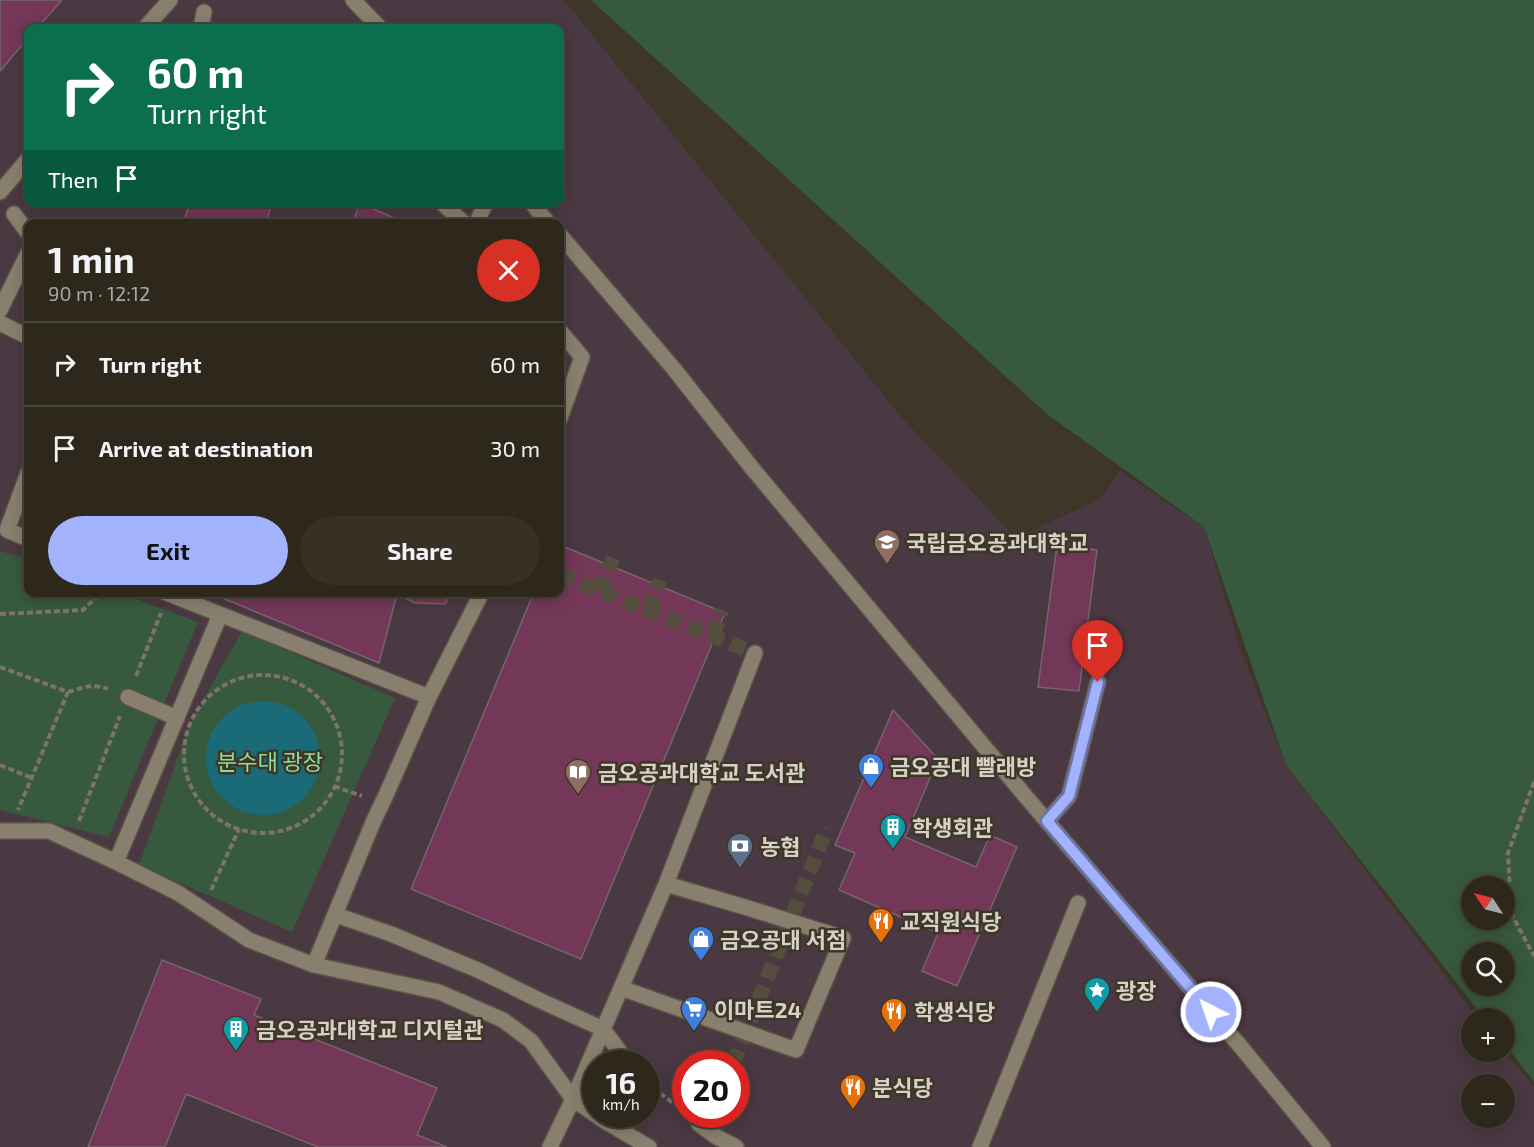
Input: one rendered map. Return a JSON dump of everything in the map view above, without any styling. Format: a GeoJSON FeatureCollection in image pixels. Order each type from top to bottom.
{"type":"FeatureCollection","features":[{"type":"Feature","properties":{"kind":"street"},"geometry":{"type":"LineString","coordinates":[[149,24],[171,0]]}},
{"type":"Feature","properties":{"kind":"street"},"geometry":{"type":"LineString","coordinates":[[353,0],[376,24]]}},
{"type":"Feature","properties":{"kind":"street"},"geometry":{"type":"LineString","coordinates":[[202,24],[204,12]]}},
{"type":"Feature","properties":{"kind":"street"},"geometry":{"type":"LineString","coordinates":[[0,192],[24,164]]}},
{"type":"Feature","properties":{"kind":"street"},"geometry":{"type":"LineString","coordinates":[[446,207],[460,219]]}},
{"type":"Feature","properties":{"kind":"street"},"geometry":{"type":"LineString","coordinates":[[535,207],[545,219]]}},
{"type":"Feature","properties":{"kind":"street"},"geometry":{"type":"LineString","coordinates":[[14,213],[24,227]]}},
{"type":"Feature","properties":{"kind":"street"},"geometry":{"type":"LineString","coordinates":[[564,240],[674,369],[766,485],[1027,798],[1241,1047],[1323,1147]]}},
{"type":"Feature","properties":{"kind":"street"},"geometry":{"type":"LineString","coordinates":[[0,310],[24,261]]}},
{"type":"Feature","properties":{"kind":"street"},"geometry":{"type":"LineString","coordinates":[[0,323],[24,335]]}},
{"type":"Feature","properties":{"kind":"street"},"geometry":{"type":"LineString","coordinates":[[564,336],[582,357],[564,407]]}},
{"type":"Feature","properties":{"kind":"street"},"geometry":{"type":"LineString","coordinates":[[24,484],[7,530],[24,537]]}},
{"type":"Feature","properties":{"kind":"street"},"geometry":{"type":"LineString","coordinates":[[176,597],[429,698]]}},
{"type":"Feature","properties":{"kind":"street"},"geometry":{"type":"LineString","coordinates":[[314,964],[374,820],[429,698],[480,597]]}},
{"type":"Feature","properties":{"kind":"street"},"geometry":{"type":"LineString","coordinates":[[116,862],[220,615]]}},
{"type":"Feature","properties":{"kind":"street"},"geometry":{"type":"LineString","coordinates":[[550,1147],[666,884],[755,653]]}},
{"type":"Feature","properties":{"kind":"street"},"geometry":{"type":"LineString","coordinates":[[1047,821],[1069,796],[1098,682]]}},
{"type":"Feature","properties":{"kind":"street"},"geometry":{"type":"LineString","coordinates":[[128,697],[177,718]]}},
{"type":"Feature","properties":{"kind":"street"},"geometry":{"type":"LineString","coordinates":[[5,831],[49,831],[178,893],[249,940],[314,964],[439,992],[503,1020],[531,1041],[573,1099],[606,1122],[649,1147]]}},
{"type":"Feature","properties":{"kind":"street"},"geometry":{"type":"LineString","coordinates":[[621,988],[796,1050],[843,938],[666,884]]}},
{"type":"Feature","properties":{"kind":"street"},"geometry":{"type":"LineString","coordinates":[[980,1147],[1078,903]]}},
{"type":"Feature","properties":{"kind":"street"},"geometry":{"type":"LineString","coordinates":[[336,915],[391,934],[480,970],[603,1029],[619,1050]]}},
{"type":"Feature","properties":{"kind":"street"},"geometry":{"type":"LineString","coordinates":[[704,1128],[736,1147]]}},
{"type":"Feature","properties":{"kind":"path"},"geometry":{"type":"LineString","coordinates":[[0,614],[83,610],[97,597]]}},
{"type":"Feature","properties":{"kind":"path"},"geometry":{"type":"LineString","coordinates":[[0,667],[68,692],[84,687],[100,686],[128,697]]}},
{"type":"Feature","properties":{"kind":"path"},"geometry":{"type":"LineString","coordinates":[[276,675],[293,680],[308,688],[321,700],[332,714],[339,730],[342,747],[341,765],[334,786],[317,811],[303,822],[287,829],[269,832],[239,829],[218,819],[204,807],[194,793],[187,776],[184,758],[185,740],[190,723],[199,708],[211,695],[241,678],[276,675]]}},
{"type":"Feature","properties":{"kind":"path"},"geometry":{"type":"LineString","coordinates":[[5,831],[32,778],[68,692]]}},
{"type":"Feature","properties":{"kind":"path"},"geometry":{"type":"LineString","coordinates":[[0,765],[32,778]]}},
{"type":"Feature","properties":{"kind":"path"},"geometry":{"type":"LineString","coordinates":[[1534,782],[1508,853],[1511,913],[1534,956]]}},
{"type":"Feature","properties":{"kind":"path"},"geometry":{"type":"LineString","coordinates":[[334,786],[382,804]]}},
{"type":"Feature","properties":{"kind":"path"},"geometry":{"type":"LineString","coordinates":[[202,910],[239,829]]}},
{"type":"Feature","properties":{"kind":"path"},"geometry":{"type":"LineString","coordinates":[[660,1093],[672,1102]]}},
{"type":"Feature","properties":{"kind":"shaded area","name":"국립금오공과대학교"},"geometry":{"type":"Polygon","coordinates":[[[0,0],[564,0],[904,420],[1016,538],[1100,499],[1120,471],[1204,527],[1240,648],[1286,765],[1469,1008],[1461,1008],[1461,1062],[1513,1062],[1534,1086],[1534,1147],[0,1147],[0,0]]]}},
{"type":"Feature","properties":{"kind":"green space"},"geometry":{"type":"Polygon","coordinates":[[[591,0],[1534,0],[1534,1082],[1515,1057],[1515,1008],[1476,1008],[1467,996],[1515,996],[1515,942],[1461,942],[1461,989],[1286,765],[1204,527],[1047,414],[591,0]]]}},
{"type":"Feature","properties":{"kind":"green space"},"geometry":{"type":"Polygon","coordinates":[[[0,551],[24,558],[24,597],[131,597],[198,622],[109,837],[0,810],[0,551]]]}},
{"type":"Feature","properties":{"kind":"green space","name":"분수대 광장"},"geometry":{"type":"Polygon","coordinates":[[[242,631],[395,698],[292,932],[139,865],[190,723],[242,631]]]}},
{"type":"Feature","properties":{"kind":"water"},"geometry":{"type":"Polygon","coordinates":[[[263,701],[285,705],[303,718],[316,736],[320,758],[316,780],[303,798],[285,811],[263,815],[241,811],[223,798],[210,780],[206,758],[210,736],[223,718],[241,705],[263,701]]]}},
{"type":"Feature","properties":{"kind":"building"},"geometry":{"type":"Polygon","coordinates":[[[0,0],[62,0],[41,24],[24,24],[24,43],[0,71],[0,0]]]}},
{"type":"Feature","properties":{"kind":"building"},"geometry":{"type":"Polygon","coordinates":[[[189,207],[271,207],[267,219],[184,219],[189,207]]]}},
{"type":"Feature","properties":{"kind":"building"},"geometry":{"type":"Polygon","coordinates":[[[358,207],[369,207],[397,219],[354,219],[358,207]]]}},
{"type":"Feature","properties":{"kind":"building"},"geometry":{"type":"Polygon","coordinates":[[[1057,545],[1097,550],[1079,691],[1038,687],[1057,545]]]}},
{"type":"Feature","properties":{"kind":"building","name":"금오공과대학교 도서관"},"geometry":{"type":"Polygon","coordinates":[[[564,547],[725,613],[581,959],[411,889],[532,597],[564,597],[564,547]]]}},
{"type":"Feature","properties":{"kind":"building"},"geometry":{"type":"Polygon","coordinates":[[[220,597],[396,597],[379,663],[220,597]]]}},
{"type":"Feature","properties":{"kind":"building"},"geometry":{"type":"Polygon","coordinates":[[[403,597],[449,597],[445,604],[415,603],[403,597]]]}},
{"type":"Feature","properties":{"kind":"building","name":"학생회관"},"geometry":{"type":"Polygon","coordinates":[[[893,710],[938,759],[905,837],[976,867],[990,835],[1017,847],[957,986],[922,971],[938,933],[839,890],[855,853],[835,845],[893,710]]]}},
{"type":"Feature","properties":{"kind":"building","name":"금오공과대학교 디지털관"},"geometry":{"type":"Polygon","coordinates":[[[162,960],[261,999],[254,1015],[437,1088],[417,1135],[447,1147],[318,1147],[186,1094],[165,1147],[88,1147],[162,960]]]}},
{"type":"Feature","properties":{"kind":"tunnel"},"geometry":{"type":"LineString","coordinates":[[599,591],[613,558]]}},
{"type":"Feature","properties":{"kind":"tunnel"},"geometry":{"type":"LineString","coordinates":[[564,577],[755,653]]}},
{"type":"Feature","properties":{"kind":"tunnel"},"geometry":{"type":"LineString","coordinates":[[649,611],[660,580]]}},
{"type":"Feature","properties":{"kind":"tunnel"},"geometry":{"type":"LineString","coordinates":[[713,636],[722,610]]}},
{"type":"Feature","properties":{"kind":"tunnel"},"geometry":{"type":"LineString","coordinates":[[739,1050],[827,828]]}},
{"type":"Feature","properties":{"kind":"tunnel"},"geometry":{"type":"LineString","coordinates":[[715,1136],[717,1128]]}},
{"type":"Feature","properties":{"kind":"place","name":"국립금오공과대학교"},"geometry":{"type":"Point","coordinates":[887,565]}},
{"type":"Feature","properties":{"kind":"place","name":"금오공대 빨래방"},"geometry":{"type":"Point","coordinates":[871,789]}},
{"type":"Feature","properties":{"kind":"place","name":"금오공과대학교 도서관"},"geometry":{"type":"Point","coordinates":[578,795]}},
{"type":"Feature","properties":{"kind":"place","name":"학생회관"},"geometry":{"type":"Point","coordinates":[893,850]}},
{"type":"Feature","properties":{"kind":"place","name":"농협"},"geometry":{"type":"Point","coordinates":[740,869]}},
{"type":"Feature","properties":{"kind":"place","name":"교직원식당"},"geometry":{"type":"Point","coordinates":[881,944]}},
{"type":"Feature","properties":{"kind":"place","name":"금오공대 서점"},"geometry":{"type":"Point","coordinates":[701,962]}},
{"type":"Feature","properties":{"kind":"place","name":"광장"},"geometry":{"type":"Point","coordinates":[1097,1013]}},
{"type":"Feature","properties":{"kind":"place","name":"이마트24"},"geometry":{"type":"Point","coordinates":[694,1032]}},
{"type":"Feature","properties":{"kind":"place","name":"학생식당"},"geometry":{"type":"Point","coordinates":[894,1034]}},
{"type":"Feature","properties":{"kind":"place","name":"금오공과대학교 디지털관"},"geometry":{"type":"Point","coordinates":[236,1052]}},
{"type":"Feature","properties":{"kind":"place","name":"분식당"},"geometry":{"type":"Point","coordinates":[853,1110]}},
{"type":"Feature","properties":{"kind":"route"},"geometry":{"type":"LineString","coordinates":[[1098,682],[1069,796],[1047,821],[1211,1012]]}}]}
